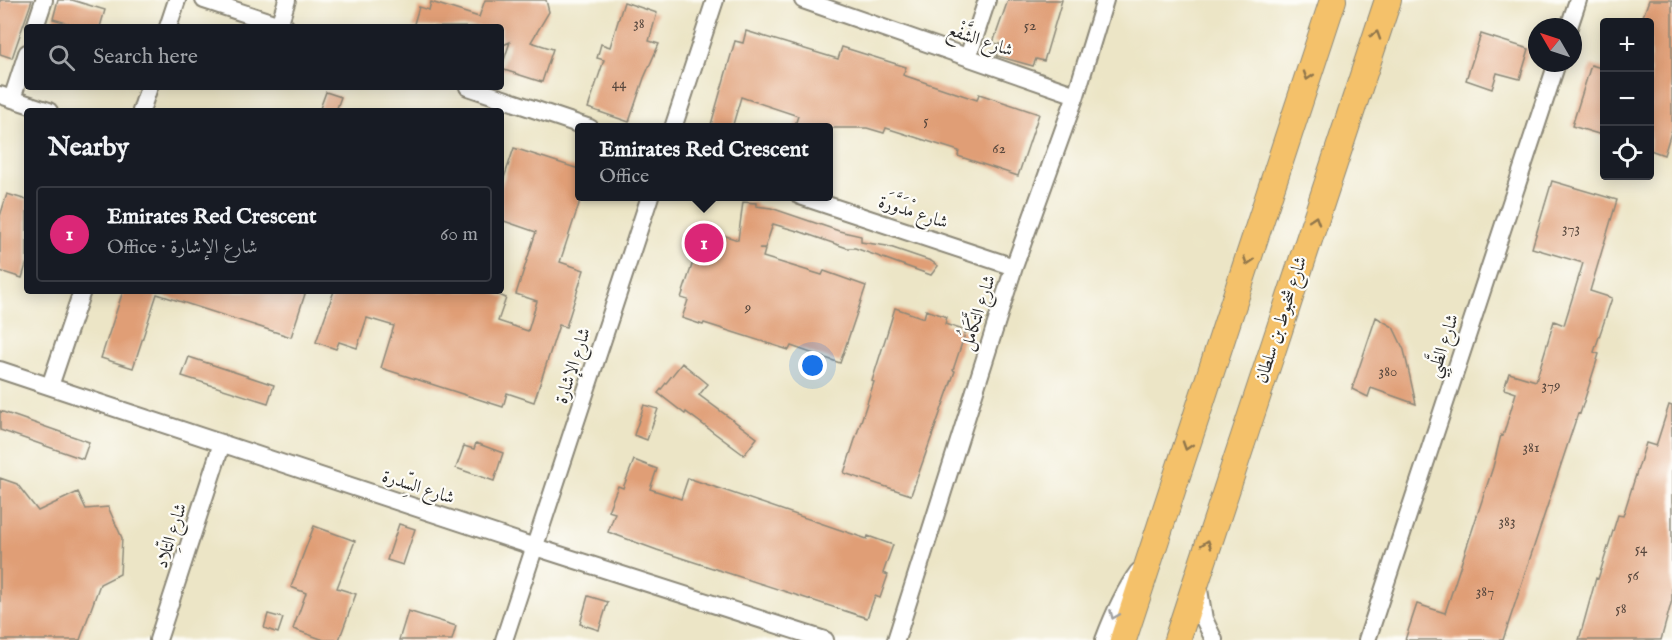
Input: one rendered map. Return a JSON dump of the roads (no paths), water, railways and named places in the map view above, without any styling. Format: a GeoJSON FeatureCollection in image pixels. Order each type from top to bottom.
{"type":"FeatureCollection","features":[{"type":"Feature","properties":{"kind":"main road"},"geometry":{"type":"LineString","coordinates":[[1123,640],[1333,0]]}},
{"type":"Feature","properties":{"kind":"main road","name":"شارع شخبوط بن سلطان"},"geometry":{"type":"LineString","coordinates":[[1177,640],[1388,0]]}},
{"type":"Feature","properties":{"kind":"street"},"geometry":{"type":"LineString","coordinates":[[36,24],[44,0]]}},
{"type":"Feature","properties":{"kind":"street"},"geometry":{"type":"LineString","coordinates":[[169,24],[177,0]]}},
{"type":"Feature","properties":{"kind":"street"},"geometry":{"type":"LineString","coordinates":[[204,0],[277,24]]}},
{"type":"Feature","properties":{"kind":"street"},"geometry":{"type":"LineString","coordinates":[[283,24],[287,0]]}},
{"type":"Feature","properties":{"kind":"street"},"geometry":{"type":"LineString","coordinates":[[675,123],[715,0]]}},
{"type":"Feature","properties":{"kind":"street","name":"شارع الشَّفْع"},"geometry":{"type":"LineString","coordinates":[[802,0],[1076,95]]}},
{"type":"Feature","properties":{"kind":"street"},"geometry":{"type":"LineString","coordinates":[[968,57],[987,0]]}},
{"type":"Feature","properties":{"kind":"street","name":"شارع التَّكَامُل"},"geometry":{"type":"LineString","coordinates":[[896,640],[1014,267],[1076,95],[1105,0]]}},
{"type":"Feature","properties":{"kind":"street"},"geometry":{"type":"LineString","coordinates":[[1572,18],[1578,0]]}},
{"type":"Feature","properties":{"kind":"street"},"geometry":{"type":"LineString","coordinates":[[24,58],[6,97],[40,108]]}},
{"type":"Feature","properties":{"kind":"street","name":"شارع الظَّبِي"},"geometry":{"type":"LineString","coordinates":[[1367,640],[1554,72]]}},
{"type":"Feature","properties":{"kind":"street"},"geometry":{"type":"LineString","coordinates":[[142,108],[148,90]]}},
{"type":"Feature","properties":{"kind":"street"},"geometry":{"type":"LineString","coordinates":[[477,90],[575,123]]}},
{"type":"Feature","properties":{"kind":"street","name":"شارع الإشارة"},"geometry":{"type":"LineString","coordinates":[[504,640],[648,201]]}},
{"type":"Feature","properties":{"kind":"street","name":"شارع مْدَوَّرَة"},"geometry":{"type":"LineString","coordinates":[[815,201],[1014,267]]}},
{"type":"Feature","properties":{"kind":"street"},"geometry":{"type":"LineString","coordinates":[[50,387],[81,294]]}},
{"type":"Feature","properties":{"kind":"street","name":"شارع السِّدرة"},"geometry":{"type":"LineString","coordinates":[[0,370],[535,547],[825,640]]}},
{"type":"Feature","properties":{"kind":"street","name":"شارع التِّلاد"},"geometry":{"type":"LineString","coordinates":[[158,640],[222,443]]}},
{"type":"Feature","properties":{"kind":"street"},"geometry":{"type":"LineString","coordinates":[[1104,640],[1124,593],[1150,558]]}},
{"type":"Feature","properties":{"kind":"street"},"geometry":{"type":"LineString","coordinates":[[1197,575],[1204,619],[1214,640]]}},
{"type":"Feature","properties":{"kind":"place","name":"Emirates Red Crescent"},"geometry":{"type":"Point","coordinates":[704,243]}}]}
